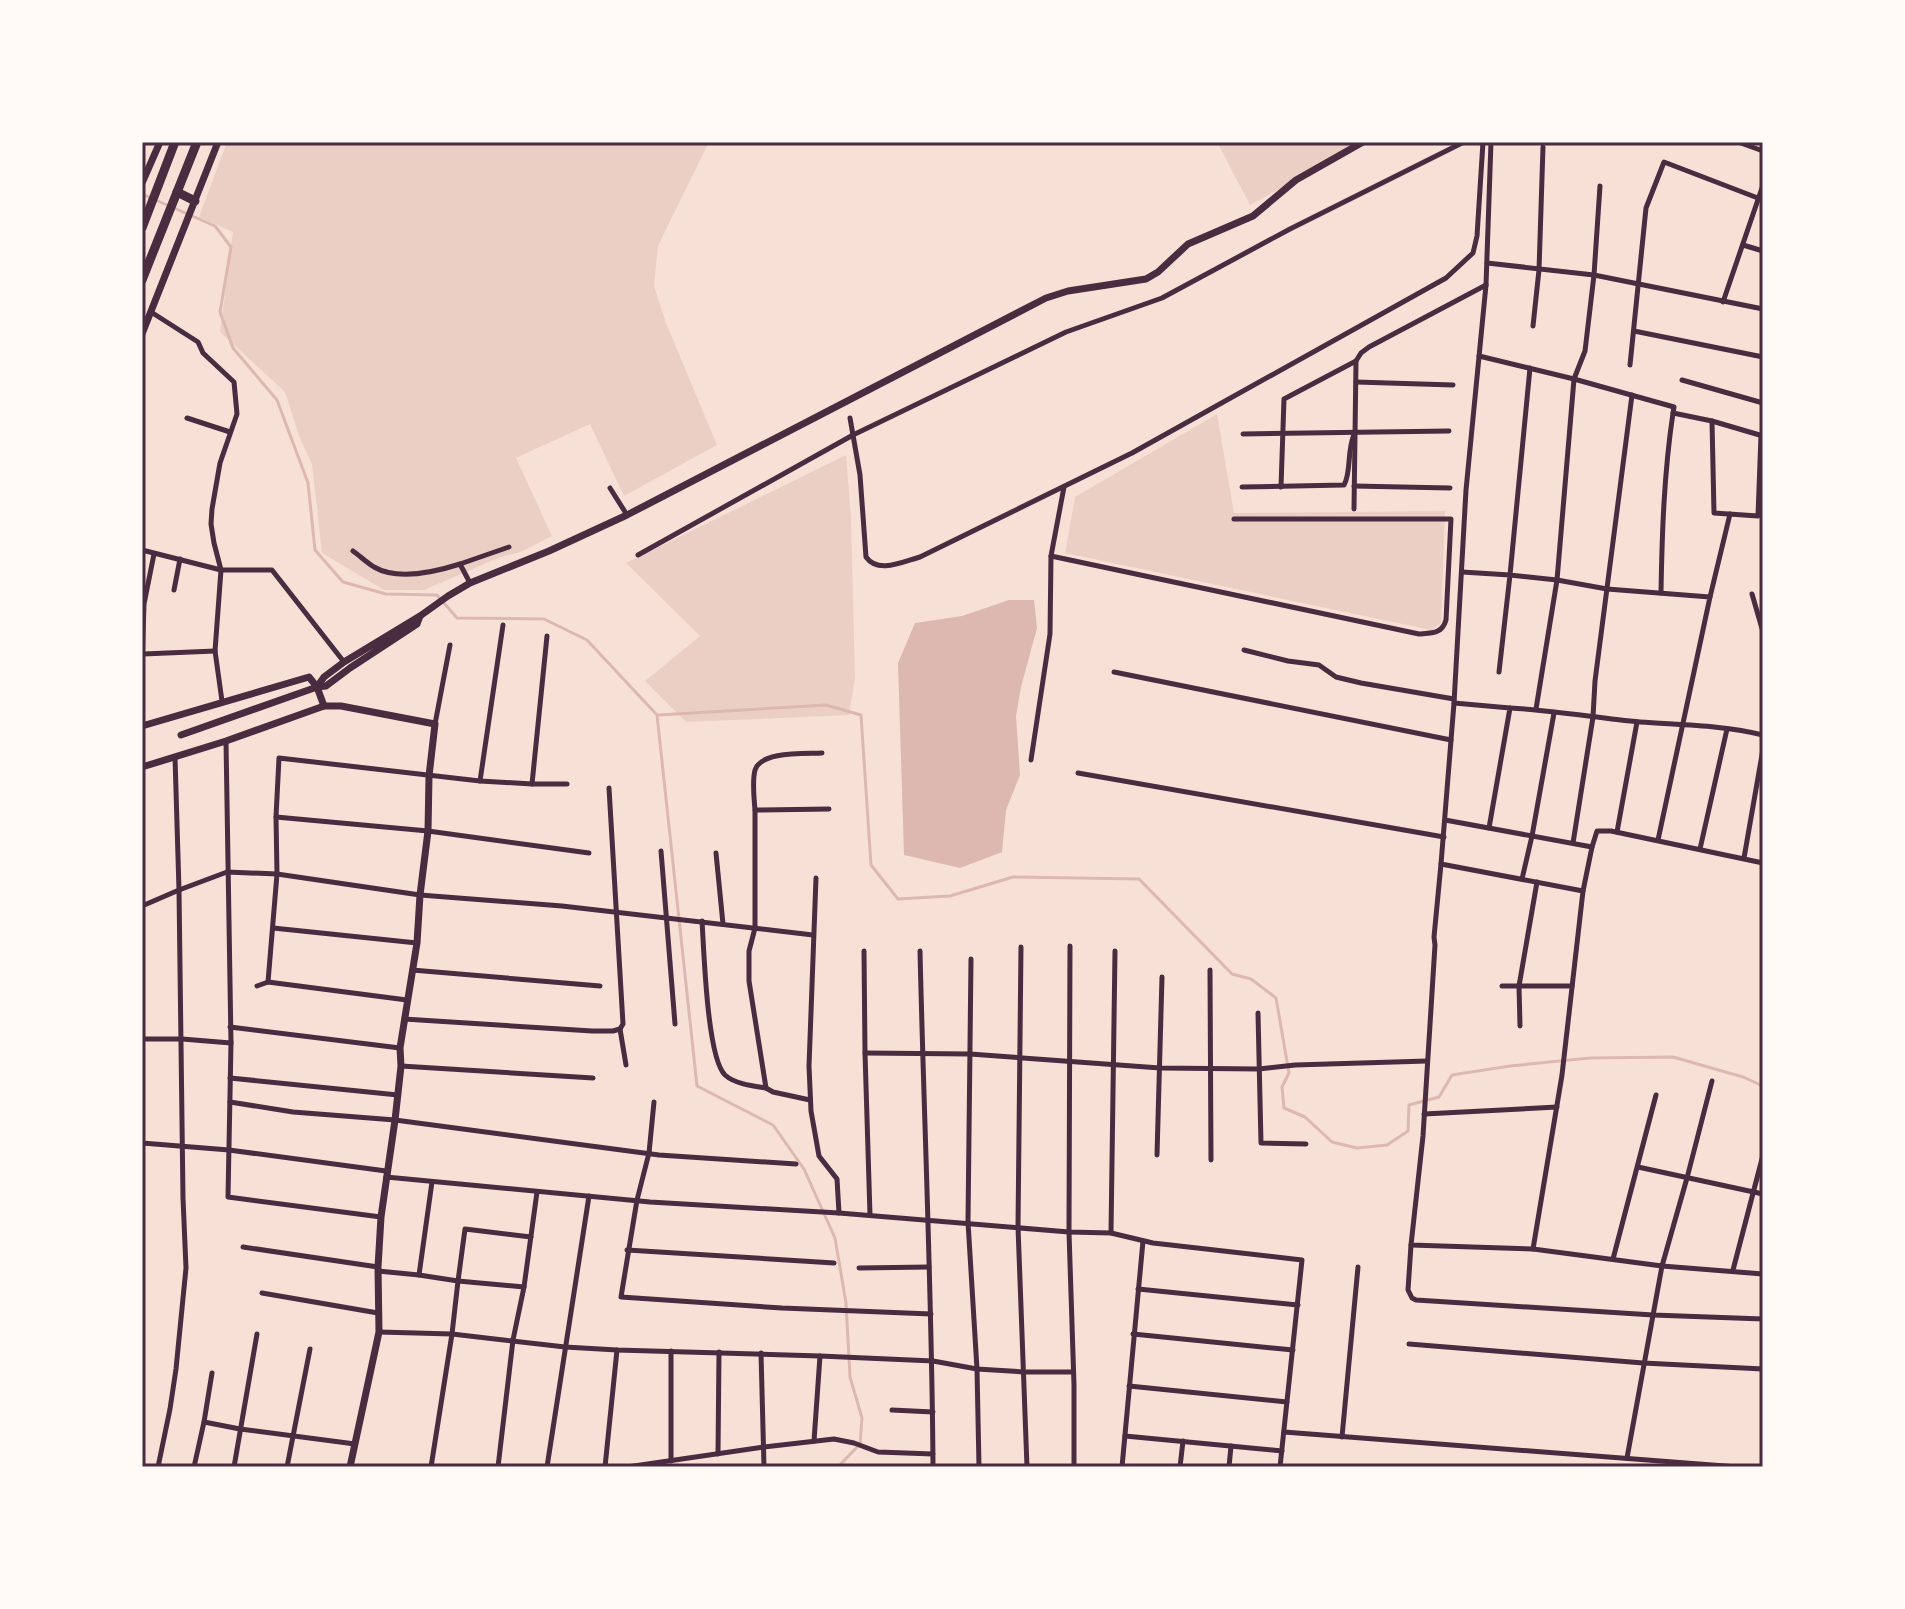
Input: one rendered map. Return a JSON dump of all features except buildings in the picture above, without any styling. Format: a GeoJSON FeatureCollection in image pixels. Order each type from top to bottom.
{"type":"FeatureCollection","features":[{"type":"Feature","properties":{"kind":"highway"},"geometry":{"type":"LineString","coordinates":[[142,228],[175,142]]}},
{"type":"Feature","properties":{"kind":"highway"},"geometry":{"type":"LineString","coordinates":[[142,280],[197,142]]}},
{"type":"Feature","properties":{"kind":"highway"},"geometry":{"type":"LineString","coordinates":[[176,196],[194,205]]}},
{"type":"Feature","properties":{"kind":"street"},"geometry":{"type":"LineString","coordinates":[[142,183],[160,142]]}},
{"type":"Feature","properties":{"kind":"street"},"geometry":{"type":"LineString","coordinates":[[142,334],[218,142]]}},
{"type":"Feature","properties":{"kind":"street"},"geometry":{"type":"LineString","coordinates":[[317,687],[324,677],[344,662],[470,583],[627,515],[1046,298],[1068,291],[1146,279],[1188,244],[1253,216],[1296,180],[1363,142]]}},
{"type":"Feature","properties":{"kind":"street"},"geometry":{"type":"LineString","coordinates":[[638,555],[853,435],[1066,332],[1162,298],[1290,229],[1464,142]]}},
{"type":"Feature","properties":{"kind":"street"},"geometry":{"type":"LineString","coordinates":[[850,418],[860,475],[866,557],[877,566],[894,565],[920,557],[1132,453],[1455,271],[1473,253],[1477,236],[1483,142]]}},
{"type":"Feature","properties":{"kind":"street"},"geometry":{"type":"LineString","coordinates":[[1491,142],[1486,285],[1466,490],[1454,701],[1408,1290],[1416,1300],[1763,1319]]}},
{"type":"Feature","properties":{"kind":"street"},"geometry":{"type":"LineString","coordinates":[[1738,142],[1763,151]]}},
{"type":"Feature","properties":{"kind":"street"},"geometry":{"type":"LineString","coordinates":[[1533,326],[1539,270],[1543,147]]}},
{"type":"Feature","properties":{"kind":"street"},"geometry":{"type":"LineString","coordinates":[[1630,365],[1646,208],[1664,162],[1761,200]]}},
{"type":"Feature","properties":{"kind":"street"},"geometry":{"type":"LineString","coordinates":[[1723,302],[1761,200],[1763,185]]}},
{"type":"Feature","properties":{"kind":"street"},"geometry":{"type":"LineString","coordinates":[[1536,709],[1557,580],[1574,379],[1585,351],[1600,186]]}},
{"type":"Feature","properties":{"kind":"street"},"geometry":{"type":"LineString","coordinates":[[1743,245],[1763,251]]}},
{"type":"Feature","properties":{"kind":"street"},"geometry":{"type":"LineString","coordinates":[[1487,263],[1638,282],[1763,309]]}},
{"type":"Feature","properties":{"kind":"street"},"geometry":{"type":"LineString","coordinates":[[1281,487],[1284,399],[1356,361],[1369,347],[1486,285]]}},
{"type":"Feature","properties":{"kind":"street"},"geometry":{"type":"LineString","coordinates":[[151,312],[198,342],[203,353],[234,382],[237,414],[220,463],[211,524],[221,570],[215,651],[222,701]]}},
{"type":"Feature","properties":{"kind":"street"},"geometry":{"type":"LineString","coordinates":[[1634,331],[1763,357]]}},
{"type":"Feature","properties":{"kind":"street"},"geometry":{"type":"LineString","coordinates":[[1479,356],[1674,407],[1662,523],[1661,593]]}},
{"type":"Feature","properties":{"kind":"street"},"geometry":{"type":"LineString","coordinates":[[1354,509],[1356,361]]}},
{"type":"Feature","properties":{"kind":"street"},"geometry":{"type":"LineString","coordinates":[[1499,672],[1530,368]]}},
{"type":"Feature","properties":{"kind":"street"},"geometry":{"type":"LineString","coordinates":[[1682,380],[1763,403]]}},
{"type":"Feature","properties":{"kind":"street"},"geometry":{"type":"LineString","coordinates":[[1356,382],[1453,385]]}},
{"type":"Feature","properties":{"kind":"street"},"geometry":{"type":"LineString","coordinates":[[1573,843],[1593,717],[1632,395]]}},
{"type":"Feature","properties":{"kind":"street"},"geometry":{"type":"LineString","coordinates":[[1673,413],[1712,421],[1762,435],[1758,516],[1714,513],[1712,421]]}},
{"type":"Feature","properties":{"kind":"street"},"geometry":{"type":"LineString","coordinates":[[187,418],[230,432]]}},
{"type":"Feature","properties":{"kind":"street"},"geometry":{"type":"LineString","coordinates":[[1243,434],[1449,431]]}},
{"type":"Feature","properties":{"kind":"street"},"geometry":{"type":"LineString","coordinates":[[1242,487],[1344,485],[1350,443],[1355,432]]}},
{"type":"Feature","properties":{"kind":"street"},"geometry":{"type":"LineString","coordinates":[[1354,486],[1450,488]]}},
{"type":"Feature","properties":{"kind":"street"},"geometry":{"type":"LineString","coordinates":[[1031,760],[1050,634],[1051,556],[1064,487]]}},
{"type":"Feature","properties":{"kind":"street"},"geometry":{"type":"LineString","coordinates":[[610,488],[627,515]]}},
{"type":"Feature","properties":{"kind":"street"},"geometry":{"type":"LineString","coordinates":[[1658,840],[1730,514]]}},
{"type":"Feature","properties":{"kind":"street"},"geometry":{"type":"LineString","coordinates":[[1051,556],[1419,634],[1432,633],[1444,627],[1451,519],[1234,519]]}},
{"type":"Feature","properties":{"kind":"street"},"geometry":{"type":"LineString","coordinates":[[353,551],[376,569],[424,574],[509,547]]}},
{"type":"Feature","properties":{"kind":"street"},"geometry":{"type":"LineString","coordinates":[[142,550],[221,570],[272,570],[344,662]]}},
{"type":"Feature","properties":{"kind":"street"},"geometry":{"type":"LineString","coordinates":[[142,666],[144,604],[154,554]]}},
{"type":"Feature","properties":{"kind":"street"},"geometry":{"type":"LineString","coordinates":[[174,590],[180,559]]}},
{"type":"Feature","properties":{"kind":"street"},"geometry":{"type":"LineString","coordinates":[[460,564],[470,583]]}},
{"type":"Feature","properties":{"kind":"street"},"geometry":{"type":"LineString","coordinates":[[1462,572],[1710,597]]}},
{"type":"Feature","properties":{"kind":"street"},"geometry":{"type":"LineString","coordinates":[[1752,594],[1763,632]]}},
{"type":"Feature","properties":{"kind":"street"},"geometry":{"type":"LineString","coordinates":[[181,735],[326,686],[417,624],[420,616]]}},
{"type":"Feature","properties":{"kind":"street"},"geometry":{"type":"LineString","coordinates":[[480,781],[503,625]]}},
{"type":"Feature","properties":{"kind":"street"},"geometry":{"type":"LineString","coordinates":[[532,784],[547,636]]}},
{"type":"Feature","properties":{"kind":"street"},"geometry":{"type":"LineString","coordinates":[[350,1467],[379,1332],[381,1217],[398,1095],[400,1048],[417,943],[435,724],[450,645]]}},
{"type":"Feature","properties":{"kind":"street"},"geometry":{"type":"LineString","coordinates":[[1244,650],[1319,665],[1336,677],[1454,701],[1637,722],[1742,730],[1763,735]]}},
{"type":"Feature","properties":{"kind":"street"},"geometry":{"type":"LineString","coordinates":[[143,654],[215,651]]}},
{"type":"Feature","properties":{"kind":"street"},"geometry":{"type":"LineString","coordinates":[[1114,672],[1451,740]]}},
{"type":"Feature","properties":{"kind":"street"},"geometry":{"type":"LineString","coordinates":[[142,726],[309,677],[317,687],[324,706]]}},
{"type":"Feature","properties":{"kind":"street"},"geometry":{"type":"LineString","coordinates":[[142,767],[324,706],[341,706],[435,724]]}},
{"type":"Feature","properties":{"kind":"street"},"geometry":{"type":"LineString","coordinates":[[1489,828],[1510,708]]}},
{"type":"Feature","properties":{"kind":"street"},"geometry":{"type":"LineString","coordinates":[[1522,879],[1554,713]]}},
{"type":"Feature","properties":{"kind":"street"},"geometry":{"type":"LineString","coordinates":[[1617,832],[1637,722]]}},
{"type":"Feature","properties":{"kind":"street"},"geometry":{"type":"LineString","coordinates":[[1700,849],[1727,729]]}},
{"type":"Feature","properties":{"kind":"street"},"geometry":{"type":"LineString","coordinates":[[226,741],[231,1043],[228,1197],[381,1217]]}},
{"type":"Feature","properties":{"kind":"street"},"geometry":{"type":"LineString","coordinates":[[1744,858],[1763,749]]}},
{"type":"Feature","properties":{"kind":"street"},"geometry":{"type":"LineString","coordinates":[[766,1088],[749,981],[749,951],[755,928],[755,770],[759,761],[769,757],[822,753]]}},
{"type":"Feature","properties":{"kind":"street"},"geometry":{"type":"LineString","coordinates":[[158,1467],[170,1409],[185,1288],[175,757]]}},
{"type":"Feature","properties":{"kind":"street"},"geometry":{"type":"LineString","coordinates":[[268,982],[277,874],[279,758],[480,781],[567,784]]}},
{"type":"Feature","properties":{"kind":"street"},"geometry":{"type":"LineString","coordinates":[[1078,773],[1444,837]]}},
{"type":"Feature","properties":{"kind":"street"},"geometry":{"type":"LineString","coordinates":[[609,788],[623,1024],[620,1029],[626,1065]]}},
{"type":"Feature","properties":{"kind":"street"},"geometry":{"type":"LineString","coordinates":[[755,810],[829,809]]}},
{"type":"Feature","properties":{"kind":"street"},"geometry":{"type":"LineString","coordinates":[[276,817],[428,831],[589,853]]}},
{"type":"Feature","properties":{"kind":"street"},"geometry":{"type":"LineString","coordinates":[[1445,820],[1592,847]]}},
{"type":"Feature","properties":{"kind":"street"},"geometry":{"type":"LineString","coordinates":[[1533,1249],[1565,1054],[1583,891],[1597,831],[1617,832],[1763,863]]}},
{"type":"Feature","properties":{"kind":"street"},"geometry":{"type":"LineString","coordinates":[[661,851],[675,1024]]}},
{"type":"Feature","properties":{"kind":"street"},"geometry":{"type":"LineString","coordinates":[[716,853],[723,924]]}},
{"type":"Feature","properties":{"kind":"street"},"geometry":{"type":"LineString","coordinates":[[1441,864],[1583,891]]}},
{"type":"Feature","properties":{"kind":"street"},"geometry":{"type":"LineString","coordinates":[[142,906],[227,872],[277,874],[420,895],[562,906],[813,935]]}},
{"type":"Feature","properties":{"kind":"street"},"geometry":{"type":"LineString","coordinates":[[816,878],[810,1100],[819,1156],[837,1179],[839,1213]]}},
{"type":"Feature","properties":{"kind":"street"},"geometry":{"type":"LineString","coordinates":[[1520,1026],[1519,986],[1537,882]]}},
{"type":"Feature","properties":{"kind":"street"},"geometry":{"type":"LineString","coordinates":[[702,921],[711,1032],[718,1065],[726,1076],[743,1083],[810,1100]]}},
{"type":"Feature","properties":{"kind":"street"},"geometry":{"type":"LineString","coordinates":[[273,928],[417,943]]}},
{"type":"Feature","properties":{"kind":"street"},"geometry":{"type":"LineString","coordinates":[[1070,946],[1069,1232],[1074,1467]]}},
{"type":"Feature","properties":{"kind":"street"},"geometry":{"type":"LineString","coordinates":[[1021,947],[1018,1227],[1027,1467]]}},
{"type":"Feature","properties":{"kind":"street"},"geometry":{"type":"LineString","coordinates":[[864,951],[870,1215]]}},
{"type":"Feature","properties":{"kind":"street"},"geometry":{"type":"LineString","coordinates":[[920,951],[933,1361],[933,1467]]}},
{"type":"Feature","properties":{"kind":"street"},"geometry":{"type":"LineString","coordinates":[[1111,1233],[1115,951]]}},
{"type":"Feature","properties":{"kind":"street"},"geometry":{"type":"LineString","coordinates":[[971,959],[968,1222],[979,1467]]}},
{"type":"Feature","properties":{"kind":"street"},"geometry":{"type":"LineString","coordinates":[[412,970],[600,986]]}},
{"type":"Feature","properties":{"kind":"street"},"geometry":{"type":"LineString","coordinates":[[1210,970],[1211,1160]]}},
{"type":"Feature","properties":{"kind":"street"},"geometry":{"type":"LineString","coordinates":[[1157,1155],[1162,977]]}},
{"type":"Feature","properties":{"kind":"street"},"geometry":{"type":"LineString","coordinates":[[257,986],[268,982],[407,1000]]}},
{"type":"Feature","properties":{"kind":"street"},"geometry":{"type":"LineString","coordinates":[[1502,986],[1572,986]]}},
{"type":"Feature","properties":{"kind":"street"},"geometry":{"type":"LineString","coordinates":[[1258,1013],[1261,1143],[1306,1144]]}},
{"type":"Feature","properties":{"kind":"street"},"geometry":{"type":"LineString","coordinates":[[404,1019],[592,1031],[620,1029]]}},
{"type":"Feature","properties":{"kind":"street"},"geometry":{"type":"LineString","coordinates":[[230,1027],[400,1048]]}},
{"type":"Feature","properties":{"kind":"street"},"geometry":{"type":"LineString","coordinates":[[142,1039],[231,1043]]}},
{"type":"Feature","properties":{"kind":"street"},"geometry":{"type":"LineString","coordinates":[[865,1053],[970,1054],[1160,1068],[1259,1069],[1427,1061]]}},
{"type":"Feature","properties":{"kind":"street"},"geometry":{"type":"LineString","coordinates":[[401,1066],[593,1078]]}},
{"type":"Feature","properties":{"kind":"street"},"geometry":{"type":"LineString","coordinates":[[230,1078],[398,1095]]}},
{"type":"Feature","properties":{"kind":"street"},"geometry":{"type":"LineString","coordinates":[[1627,1458],[1662,1266],[1712,1081]]}},
{"type":"Feature","properties":{"kind":"street"},"geometry":{"type":"LineString","coordinates":[[1613,1259],[1656,1095]]}},
{"type":"Feature","properties":{"kind":"street"},"geometry":{"type":"LineString","coordinates":[[230,1102],[649,1153],[796,1164]]}},
{"type":"Feature","properties":{"kind":"street"},"geometry":{"type":"LineString","coordinates":[[654,1102],[649,1153],[627,1250],[621,1297],[931,1314]]}},
{"type":"Feature","properties":{"kind":"street"},"geometry":{"type":"LineString","coordinates":[[1424,1111],[1557,1107]]}},
{"type":"Feature","properties":{"kind":"street"},"geometry":{"type":"LineString","coordinates":[[142,1143],[229,1150],[432,1182],[637,1200],[1111,1233],[1143,1241],[1302,1260],[1280,1467]]}},
{"type":"Feature","properties":{"kind":"street"},"geometry":{"type":"LineString","coordinates":[[1733,1270],[1763,1155]]}},
{"type":"Feature","properties":{"kind":"street"},"geometry":{"type":"LineString","coordinates":[[1638,1167],[1763,1194]]}},
{"type":"Feature","properties":{"kind":"street"},"geometry":{"type":"LineString","coordinates":[[419,1275],[432,1182]]}},
{"type":"Feature","properties":{"kind":"street"},"geometry":{"type":"LineString","coordinates":[[498,1467],[513,1340],[537,1192]]}},
{"type":"Feature","properties":{"kind":"street"},"geometry":{"type":"LineString","coordinates":[[547,1467],[589,1196]]}},
{"type":"Feature","properties":{"kind":"street"},"geometry":{"type":"LineString","coordinates":[[431,1467],[465,1229],[531,1237]]}},
{"type":"Feature","properties":{"kind":"street"},"geometry":{"type":"LineString","coordinates":[[1122,1467],[1143,1241]]}},
{"type":"Feature","properties":{"kind":"street"},"geometry":{"type":"LineString","coordinates":[[1411,1245],[1533,1249],[1662,1266],[1763,1274]]}},
{"type":"Feature","properties":{"kind":"street"},"geometry":{"type":"LineString","coordinates":[[243,1247],[458,1281],[524,1287]]}},
{"type":"Feature","properties":{"kind":"street"},"geometry":{"type":"LineString","coordinates":[[627,1250],[834,1263]]}},
{"type":"Feature","properties":{"kind":"street"},"geometry":{"type":"LineString","coordinates":[[859,1268],[929,1267]]}},
{"type":"Feature","properties":{"kind":"street"},"geometry":{"type":"LineString","coordinates":[[1342,1437],[1358,1267]]}},
{"type":"Feature","properties":{"kind":"street"},"geometry":{"type":"LineString","coordinates":[[1138,1289],[1298,1305]]}},
{"type":"Feature","properties":{"kind":"street"},"geometry":{"type":"LineString","coordinates":[[262,1293],[379,1313]]}},
{"type":"Feature","properties":{"kind":"street"},"geometry":{"type":"LineString","coordinates":[[379,1332],[452,1334],[617,1350],[854,1357],[933,1361],[977,1369],[1073,1372]]}},
{"type":"Feature","properties":{"kind":"street"},"geometry":{"type":"LineString","coordinates":[[234,1467],[257,1334]]}},
{"type":"Feature","properties":{"kind":"street"},"geometry":{"type":"LineString","coordinates":[[1133,1334],[1293,1350]]}},
{"type":"Feature","properties":{"kind":"street"},"geometry":{"type":"LineString","coordinates":[[1409,1344],[1643,1363],[1763,1369]]}},
{"type":"Feature","properties":{"kind":"street"},"geometry":{"type":"LineString","coordinates":[[287,1467],[310,1349]]}},
{"type":"Feature","properties":{"kind":"street"},"geometry":{"type":"LineString","coordinates":[[605,1467],[617,1350]]}},
{"type":"Feature","properties":{"kind":"street"},"geometry":{"type":"LineString","coordinates":[[671,1351],[671,1461]]}},
{"type":"Feature","properties":{"kind":"street"},"geometry":{"type":"LineString","coordinates":[[718,1454],[719,1352]]}},
{"type":"Feature","properties":{"kind":"street"},"geometry":{"type":"LineString","coordinates":[[761,1353],[764,1467]]}},
{"type":"Feature","properties":{"kind":"street"},"geometry":{"type":"LineString","coordinates":[[814,1441],[820,1356]]}},
{"type":"Feature","properties":{"kind":"street"},"geometry":{"type":"LineString","coordinates":[[194,1467],[212,1373]]}},
{"type":"Feature","properties":{"kind":"street"},"geometry":{"type":"LineString","coordinates":[[1129,1386],[1287,1402]]}},
{"type":"Feature","properties":{"kind":"street"},"geometry":{"type":"LineString","coordinates":[[892,1410],[933,1412]]}},
{"type":"Feature","properties":{"kind":"street"},"geometry":{"type":"LineString","coordinates":[[204,1422],[355,1444]]}},
{"type":"Feature","properties":{"kind":"street"},"geometry":{"type":"LineString","coordinates":[[1284,1432],[1738,1467]]}},
{"type":"Feature","properties":{"kind":"street"},"geometry":{"type":"LineString","coordinates":[[1125,1436],[1282,1451]]}},
{"type":"Feature","properties":{"kind":"street"},"geometry":{"type":"LineString","coordinates":[[627,1467],[834,1439],[878,1452],[933,1454]]}},
{"type":"Feature","properties":{"kind":"street"},"geometry":{"type":"LineString","coordinates":[[1180,1467],[1183,1441]]}},
{"type":"Feature","properties":{"kind":"street"},"geometry":{"type":"LineString","coordinates":[[1229,1467],[1231,1446]]}},
{"type":"Feature","properties":{"kind":"shaded area"},"geometry":{"type":"Polygon","coordinates":[[[227,142],[709,142],[658,246],[654,286],[666,323],[717,445],[624,496],[590,424],[516,458],[552,536],[523,551],[498,558],[424,590],[384,590],[322,553],[312,464],[285,392],[220,332],[233,232],[199,217],[227,142]]]}},
{"type":"Feature","properties":{"kind":"shaded area"},"geometry":{"type":"Polygon","coordinates":[[[1217,142],[1365,142],[1250,205],[1217,142]]]}},
{"type":"Feature","properties":{"kind":"shaded area"},"geometry":{"type":"Polygon","coordinates":[[[1217,414],[1234,513],[1445,511],[1441,623],[1431,630],[1065,553],[1075,497],[1217,414]]]}},
{"type":"Feature","properties":{"kind":"shaded area"},"geometry":{"type":"Polygon","coordinates":[[[846,455],[851,517],[855,678],[849,715],[686,722],[645,681],[700,636],[626,563],[846,455]]]}},
{"type":"Feature","properties":{"kind":"shaded area"},"geometry":{"type":"Polygon","coordinates":[[[1009,600],[1034,600],[1037,628],[1016,716],[1020,775],[1006,810],[1002,852],[960,868],[904,855],[898,663],[915,623],[962,616],[1009,600]]]}},
{"type":"Feature","properties":{"kind":"waterway"},"geometry":{"type":"LineString","coordinates":[[142,194],[215,226],[231,247],[220,312],[233,348],[277,400],[308,483],[315,550],[343,582],[386,594],[437,595],[457,618],[544,619],[587,640],[657,715],[697,1086],[773,1125],[804,1169],[835,1238],[846,1303],[850,1377],[862,1418],[860,1444],[838,1467]]}},
{"type":"Feature","properties":{"kind":"waterway"},"geometry":{"type":"LineString","coordinates":[[659,715],[826,705],[861,715],[871,865],[898,899],[950,896],[1013,877],[1139,879],[1232,974],[1251,979],[1276,998],[1289,1073],[1282,1087],[1284,1108],[1305,1117],[1332,1142],[1357,1148],[1387,1145],[1408,1131],[1409,1105],[1439,1097],[1452,1075],[1510,1066],[1590,1058],[1673,1057],[1743,1077],[1763,1086]]}}]}
